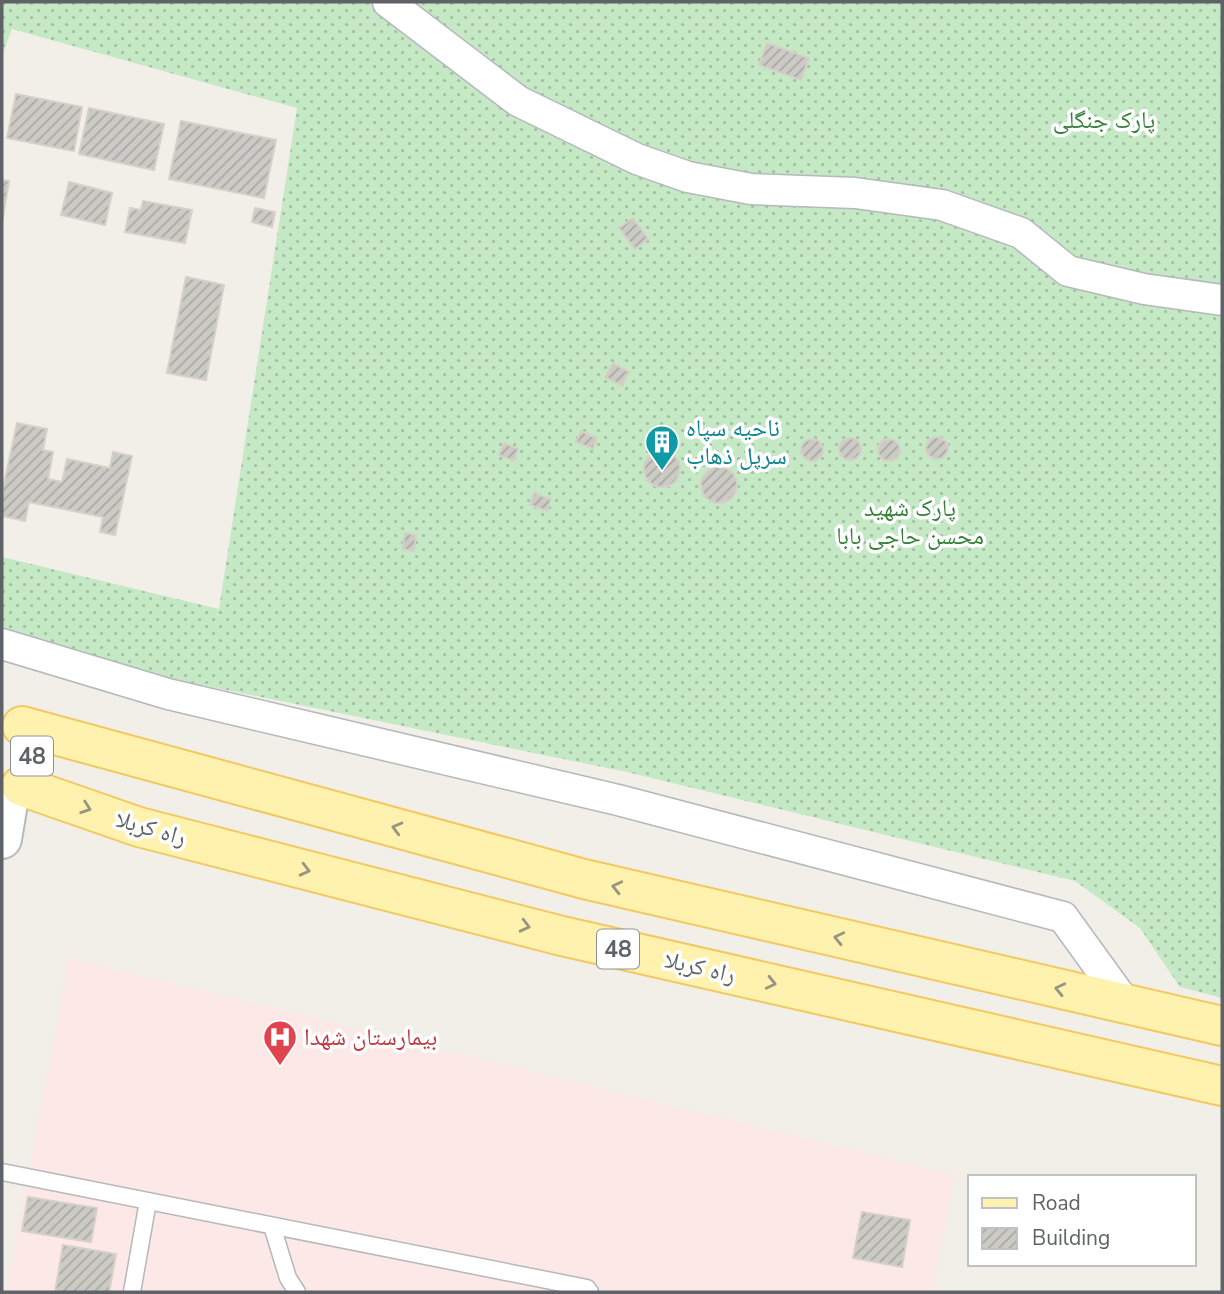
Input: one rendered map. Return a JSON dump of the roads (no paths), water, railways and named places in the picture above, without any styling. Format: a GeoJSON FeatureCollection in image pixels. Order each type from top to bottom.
{"type":"FeatureCollection","features":[{"type":"Feature","properties":{"kind":"main road","name":"48"},"geometry":{"type":"LineString","coordinates":[[12,719],[584,879],[1222,1026]]}},
{"type":"Feature","properties":{"kind":"main road","name":"48"},"geometry":{"type":"LineString","coordinates":[[11,794],[29,772],[32,756],[29,740],[12,719]]}},
{"type":"Feature","properties":{"kind":"main road"},"geometry":{"type":"LineString","coordinates":[[2,839],[11,794]]}},
{"type":"Feature","properties":{"kind":"main road","name":"راه کربلا"},"geometry":{"type":"LineString","coordinates":[[11,794],[562,936],[1222,1086]]}},
{"type":"Feature","properties":{"kind":"street"},"geometry":{"type":"LineString","coordinates":[[388,2],[518,101],[637,159],[662,168],[688,177],[751,189],[855,193],[942,205],[1021,233],[1068,271],[1144,289],[1222,300]]}},
{"type":"Feature","properties":{"kind":"street"},"geometry":{"type":"LineString","coordinates":[[2,644],[168,694],[618,800],[1063,918],[1126,1004]]}},
{"type":"Feature","properties":{"kind":"lane"},"geometry":{"type":"LineString","coordinates":[[2,1172],[587,1288],[590,1292]]}},
{"type":"Feature","properties":{"kind":"lane"},"geometry":{"type":"LineString","coordinates":[[132,1292],[148,1201]]}},
{"type":"Feature","properties":{"kind":"lane"},"geometry":{"type":"LineString","coordinates":[[272,1226],[288,1279],[298,1292]]}},
{"type":"Feature","properties":{"kind":"place","name":"ناحیه سپاه سرپل ذهاب"},"geometry":{"type":"Point","coordinates":[662,472]}},
{"type":"Feature","properties":{"kind":"place","name":"بیمارستان شهدا"},"geometry":{"type":"Point","coordinates":[280,1067]}},
{"type":"Feature","properties":{"kind":"park label","name":"پارک جنگلی"},"geometry":{"type":"Point","coordinates":[1104,120]}},
{"type":"Feature","properties":{"kind":"park label","name":"پارک شهید محسن حاجی بابا"},"geometry":{"type":"Point","coordinates":[910,522]}}]}
